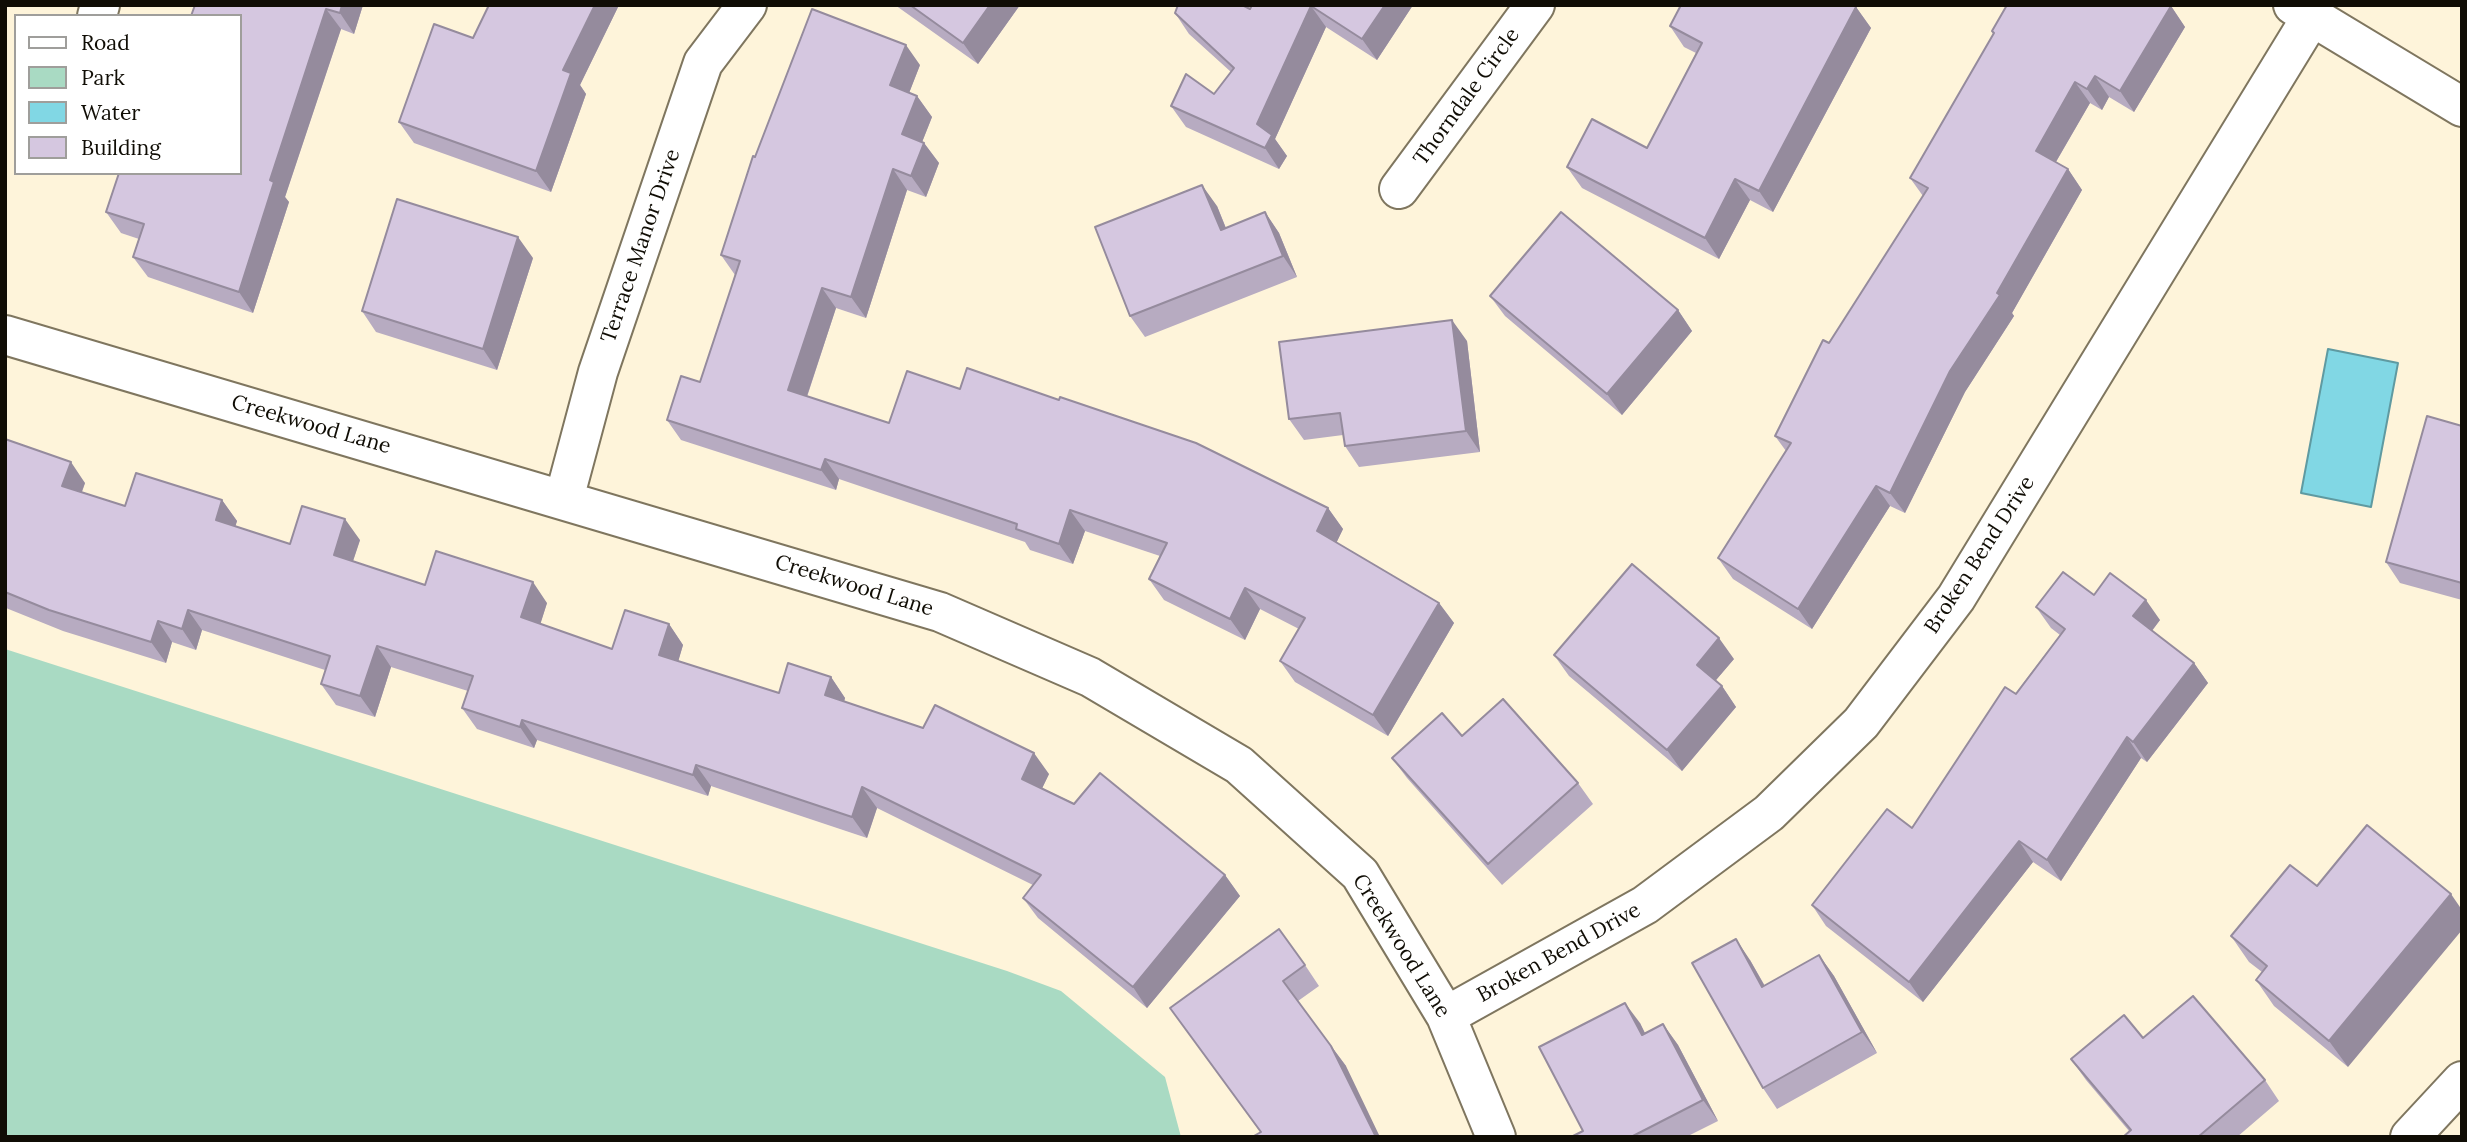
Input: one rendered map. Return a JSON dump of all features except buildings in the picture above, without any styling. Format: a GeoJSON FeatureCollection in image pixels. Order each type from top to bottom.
{"type":"FeatureCollection","features":[{"type":"Feature","properties":{"kind":"street","name":"Terrace Manor Drive"},"geometry":{"type":"LineString","coordinates":[[564,499],[598,372],[703,63],[747,5]]}},
{"type":"Feature","properties":{"kind":"street","name":"Thorndale Circle"},"geometry":{"type":"LineString","coordinates":[[1399,189],[1535,5]]}},
{"type":"Feature","properties":{"kind":"street"},"geometry":{"type":"LineString","coordinates":[[2303,10],[2462,107]]}},
{"type":"Feature","properties":{"kind":"street","name":"Broken Bend Drive"},"geometry":{"type":"LineString","coordinates":[[1446,1016],[1645,905],[1769,813],[1861,723],[1956,598],[2303,10]]}},
{"type":"Feature","properties":{"kind":"street","name":"Creekwood Lane"},"geometry":{"type":"LineString","coordinates":[[5,335],[940,612],[1090,677],[1239,765],[1360,874],[1446,1016],[1496,1137]]}},
{"type":"Feature","properties":{"kind":"street"},"geometry":{"type":"LineString","coordinates":[[2410,1137],[2462,1081]]}},
{"type":"Feature","properties":{"kind":"green space"},"geometry":{"type":"Polygon","coordinates":[[[5,649],[1007,971],[1061,991],[1165,1077],[1181,1137],[5,1137],[5,649]]]}},
{"type":"Feature","properties":{"kind":"water"},"geometry":{"type":"Polygon","coordinates":[[[2328,349],[2398,363],[2371,507],[2301,493],[2328,349]]]}}]}
